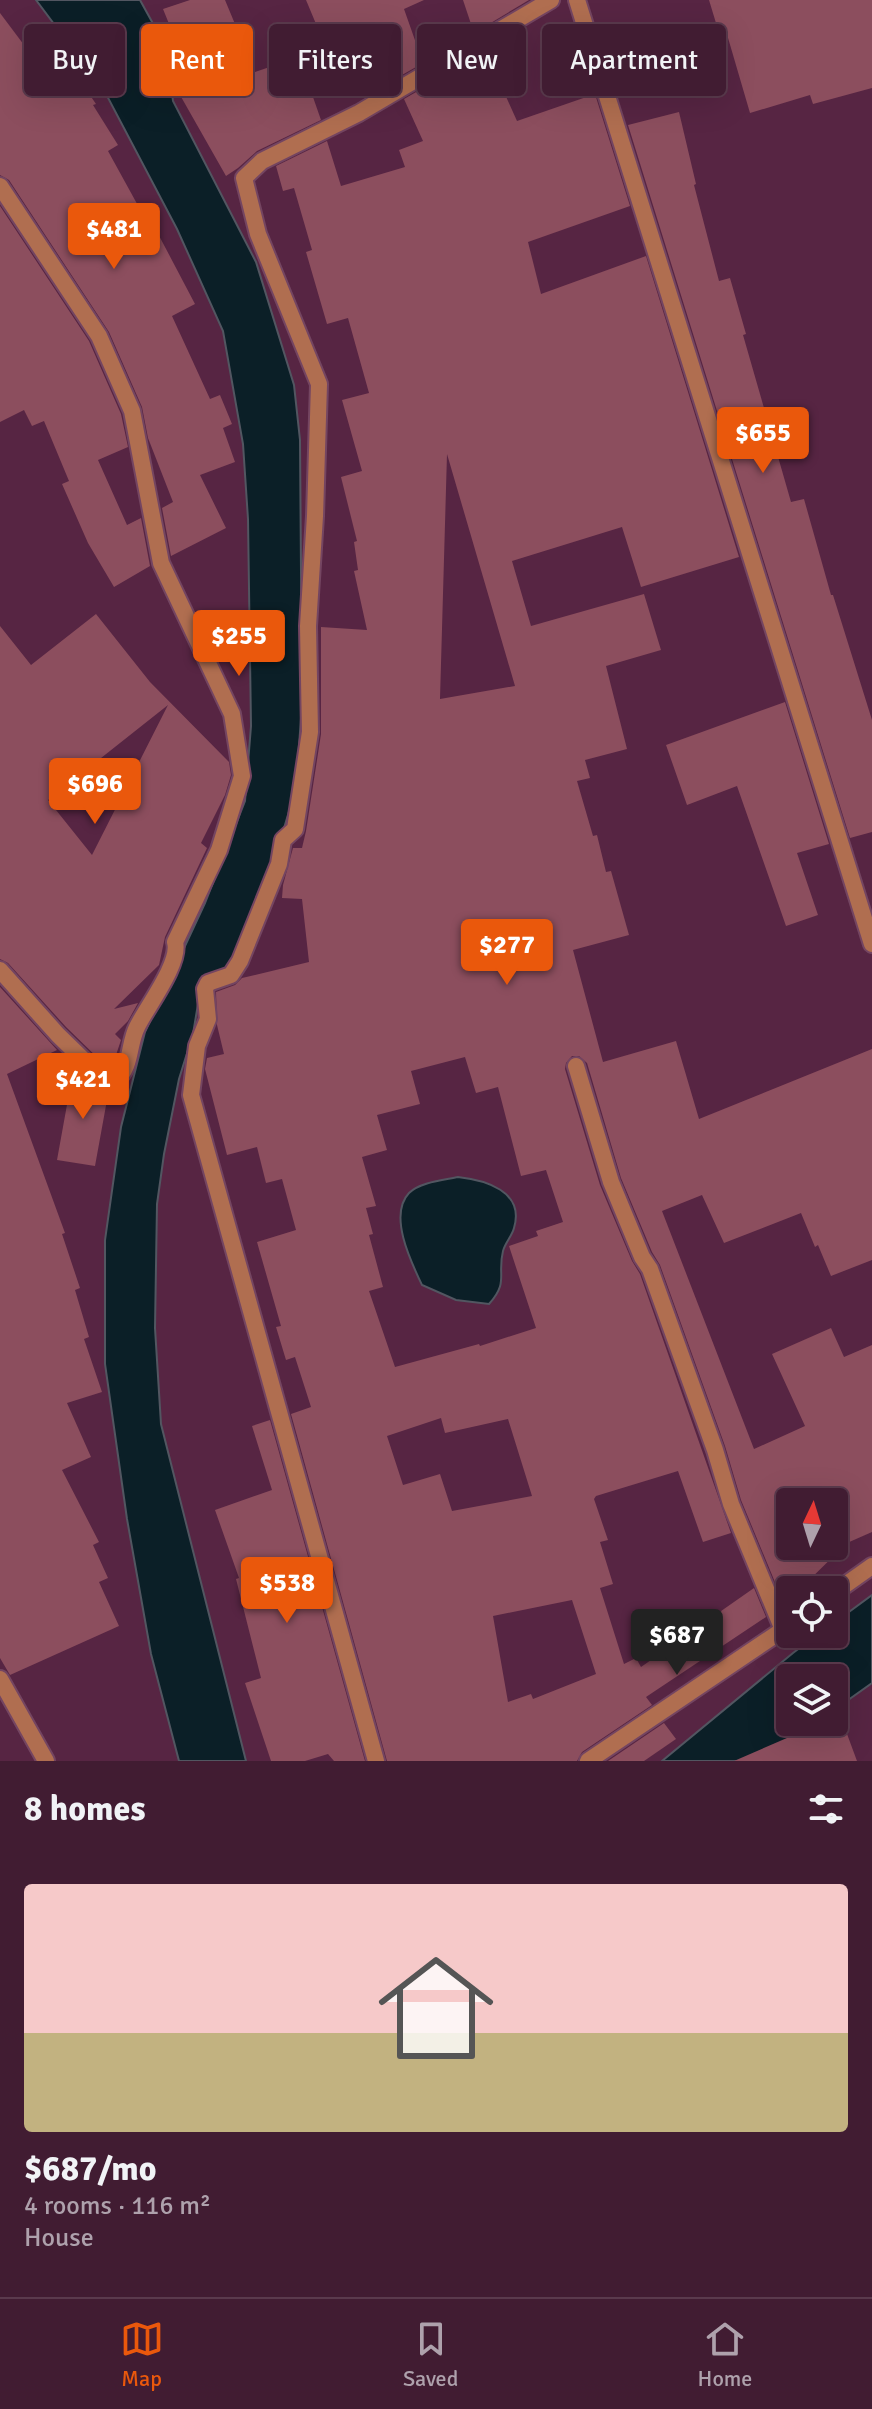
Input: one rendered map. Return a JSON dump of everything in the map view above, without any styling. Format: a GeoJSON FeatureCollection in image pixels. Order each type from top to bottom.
{"type":"FeatureCollection","features":[{"type":"Feature","properties":{"kind":"street"},"geometry":{"type":"LineString","coordinates":[[376,1761],[191,1095],[197,1046],[208,1019],[205,989],[208,983],[231,975],[240,961],[279,864],[283,840],[295,829],[310,732],[308,626],[319,384],[258,234],[244,178],[262,161],[359,113],[551,0]]}},
{"type":"Feature","properties":{"kind":"street"},"geometry":{"type":"LineString","coordinates":[[577,0],[872,944]]}},
{"type":"Feature","properties":{"kind":"street"},"geometry":{"type":"LineString","coordinates":[[0,186],[99,336],[132,411],[161,563],[232,714],[242,776],[219,850],[175,942],[177,949],[161,990],[136,1029],[125,1073],[116,1080],[98,1074],[0,970]]}},
{"type":"Feature","properties":{"kind":"street"},"geometry":{"type":"LineString","coordinates":[[576,1066],[611,1182],[650,1269],[715,1450],[731,1504],[776,1605]]}},
{"type":"Feature","properties":{"kind":"street"},"geometry":{"type":"LineString","coordinates":[[848,1583],[872,1566]]}},
{"type":"Feature","properties":{"kind":"street"},"geometry":{"type":"LineString","coordinates":[[588,1761],[776,1635]]}},
{"type":"Feature","properties":{"kind":"street"},"geometry":{"type":"LineString","coordinates":[[0,1679],[46,1761]]}},
{"type":"Feature","properties":{"kind":"water"},"geometry":{"type":"Polygon","coordinates":[[[36,0],[140,0],[153,24],[141,24],[141,96],[172,96],[256,262],[294,385],[300,440],[302,704],[296,788],[270,875],[245,941],[227,967],[210,979],[200,992],[193,1034],[179,1079],[157,1204],[155,1328],[161,1424],[246,1761],[179,1761],[151,1654],[127,1519],[105,1364],[105,1240],[121,1127],[145,1032],[205,903],[245,801],[251,726],[248,519],[243,444],[223,331],[177,229],[107,96],[125,96],[125,24],[54,24],[36,0]]]}},
{"type":"Feature","properties":{"kind":"water"},"geometry":{"type":"Polygon","coordinates":[[[458,1177],[480,1181],[500,1190],[514,1205],[514,1228],[501,1259],[501,1284],[489,1304],[456,1300],[422,1285],[404,1239],[401,1213],[409,1193],[426,1184],[458,1177]]]}},
{"type":"Feature","properties":{"kind":"water"},"geometry":{"type":"Polygon","coordinates":[[[872,1595],[872,1683],[848,1700],[848,1664],[780,1664],[800,1648],[848,1648],[848,1613],[872,1595]]]}},
{"type":"Feature","properties":{"kind":"water"},"geometry":{"type":"Polygon","coordinates":[[[776,1667],[776,1736],[799,1736],[764,1761],[662,1761],[776,1667]]]}},
{"type":"Feature","properties":{"kind":"building"},"geometry":{"type":"Polygon","coordinates":[[[190,0],[225,0],[235,24],[169,24],[163,9],[190,0]]]}},
{"type":"Feature","properties":{"kind":"building"},"geometry":{"type":"Polygon","coordinates":[[[306,0],[424,0],[404,9],[417,46],[417,66],[401,76],[401,24],[316,24],[306,0]]]}},
{"type":"Feature","properties":{"kind":"building"},"geometry":{"type":"Polygon","coordinates":[[[463,0],[529,0],[489,24],[471,24],[463,0]]]}},
{"type":"Feature","properties":{"kind":"building"},"geometry":{"type":"Polygon","coordinates":[[[709,0],[872,0],[872,88],[813,104],[810,95],[750,113],[726,24],[716,24],[709,0]]]}},
{"type":"Feature","properties":{"kind":"building"},"geometry":{"type":"Polygon","coordinates":[[[0,13],[24,45],[24,96],[91,96],[96,104],[93,105],[118,145],[108,151],[141,211],[145,209],[195,304],[172,316],[210,399],[220,395],[232,424],[223,428],[235,462],[200,475],[226,528],[171,556],[162,508],[173,502],[148,438],[142,407],[109,332],[9,180],[0,175],[0,13]]]}},
{"type":"Feature","properties":{"kind":"building"},"geometry":{"type":"Polygon","coordinates":[[[253,67],[255,72],[269,67],[269,96],[313,96],[321,120],[257,151],[226,176],[181,96],[253,96],[253,67]]]}},
{"type":"Feature","properties":{"kind":"building"},"geometry":{"type":"Polygon","coordinates":[[[417,92],[417,96],[506,96],[517,121],[596,96],[630,206],[528,242],[541,294],[646,256],[739,557],[641,587],[622,527],[512,561],[531,626],[644,594],[661,650],[606,666],[627,749],[585,760],[590,778],[577,781],[593,836],[597,835],[606,872],[611,871],[629,935],[573,950],[603,1062],[676,1041],[699,1119],[872,1049],[872,1260],[831,1276],[801,1213],[724,1243],[702,1195],[662,1211],[754,1449],[805,1426],[772,1354],[831,1328],[844,1357],[872,1345],[872,1532],[848,1543],[848,1488],[776,1488],[776,1560],[830,1560],[813,1576],[776,1576],[776,1585],[741,1500],[725,1446],[660,1265],[621,1178],[587,1063],[579,1056],[572,1056],[566,1063],[565,1069],[600,1185],[640,1274],[731,1533],[703,1542],[678,1471],[596,1496],[594,1499],[608,1540],[600,1542],[613,1584],[600,1588],[624,1664],[636,1658],[641,1667],[754,1588],[766,1617],[646,1697],[652,1705],[582,1752],[577,1761],[387,1761],[291,1414],[311,1407],[295,1357],[286,1360],[276,1327],[281,1326],[257,1242],[296,1230],[282,1179],[266,1183],[257,1147],[227,1155],[205,1069],[207,1058],[224,1054],[217,1025],[216,992],[235,985],[242,978],[309,962],[302,899],[282,898],[293,848],[302,848],[321,734],[321,627],[367,630],[354,571],[358,570],[354,542],[357,541],[341,477],[362,471],[342,400],[369,393],[348,318],[327,324],[306,252],[312,250],[294,188],[283,191],[276,166],[327,141],[341,186],[405,167],[399,150],[423,141],[404,99],[417,92]],[[447,454],[440,699],[515,686],[447,454]],[[465,1057],[411,1071],[420,1104],[377,1115],[387,1150],[362,1157],[376,1206],[366,1208],[373,1234],[369,1235],[383,1287],[369,1291],[395,1367],[480,1346],[536,1328],[509,1246],[538,1236],[536,1231],[563,1222],[546,1170],[521,1176],[498,1087],[476,1093],[465,1057]],[[441,1418],[387,1436],[403,1485],[440,1474],[452,1511],[532,1496],[508,1419],[445,1433],[441,1418]],[[572,1600],[493,1616],[508,1702],[531,1694],[533,1699],[596,1674],[572,1600]]]}},
{"type":"Feature","properties":{"kind":"building"},"geometry":{"type":"Polygon","coordinates":[[[679,112],[719,281],[730,278],[746,334],[743,335],[791,502],[804,499],[831,595],[872,720],[872,832],[850,838],[628,125],[679,112]]]}},
{"type":"Feature","properties":{"kind":"building"},"geometry":{"type":"Polygon","coordinates":[[[0,206],[89,341],[121,414],[128,447],[98,460],[127,525],[141,518],[150,566],[114,587],[88,543],[62,484],[69,481],[44,421],[32,426],[24,410],[0,422],[0,206]]]}},
{"type":"Feature","properties":{"kind":"building"},"geometry":{"type":"Polygon","coordinates":[[[96,614],[150,682],[229,762],[231,775],[225,795],[201,843],[207,848],[165,937],[159,965],[114,1009],[138,1003],[128,1021],[115,1034],[121,1040],[112,1067],[104,1064],[8,963],[0,959],[0,626],[31,665],[96,614]],[[168,705],[48,800],[92,855],[168,705]]]}},
{"type":"Feature","properties":{"kind":"building"},"geometry":{"type":"Polygon","coordinates":[[[785,702],[829,844],[797,853],[818,915],[786,926],[737,786],[687,805],[666,745],[785,702]]]}},
{"type":"Feature","properties":{"kind":"building"},"geometry":{"type":"Polygon","coordinates":[[[0,987],[57,1050],[7,1074],[65,1233],[62,1234],[80,1288],[75,1290],[89,1337],[84,1339],[102,1392],[67,1403],[91,1457],[62,1470],[99,1542],[93,1545],[108,1578],[99,1582],[119,1626],[10,1675],[0,1658],[0,987]]]}},
{"type":"Feature","properties":{"kind":"building"},"geometry":{"type":"Polygon","coordinates":[[[74,1066],[91,1082],[109,1089],[95,1166],[57,1160],[74,1066]]]}},
{"type":"Feature","properties":{"kind":"building"},"geometry":{"type":"Polygon","coordinates":[[[270,1420],[365,1761],[334,1761],[328,1754],[305,1761],[271,1761],[245,1683],[261,1678],[236,1579],[239,1578],[215,1510],[272,1490],[252,1426],[270,1420]]]}},
{"type":"Feature","properties":{"kind":"building"},"geometry":{"type":"Polygon","coordinates":[[[664,1723],[676,1739],[644,1761],[608,1761],[664,1723]]]}},
{"type":"Feature","properties":{"kind":"building"},"geometry":{"type":"Polygon","coordinates":[[[792,1736],[848,1736],[857,1761],[734,1761],[792,1736]]]}}]}
